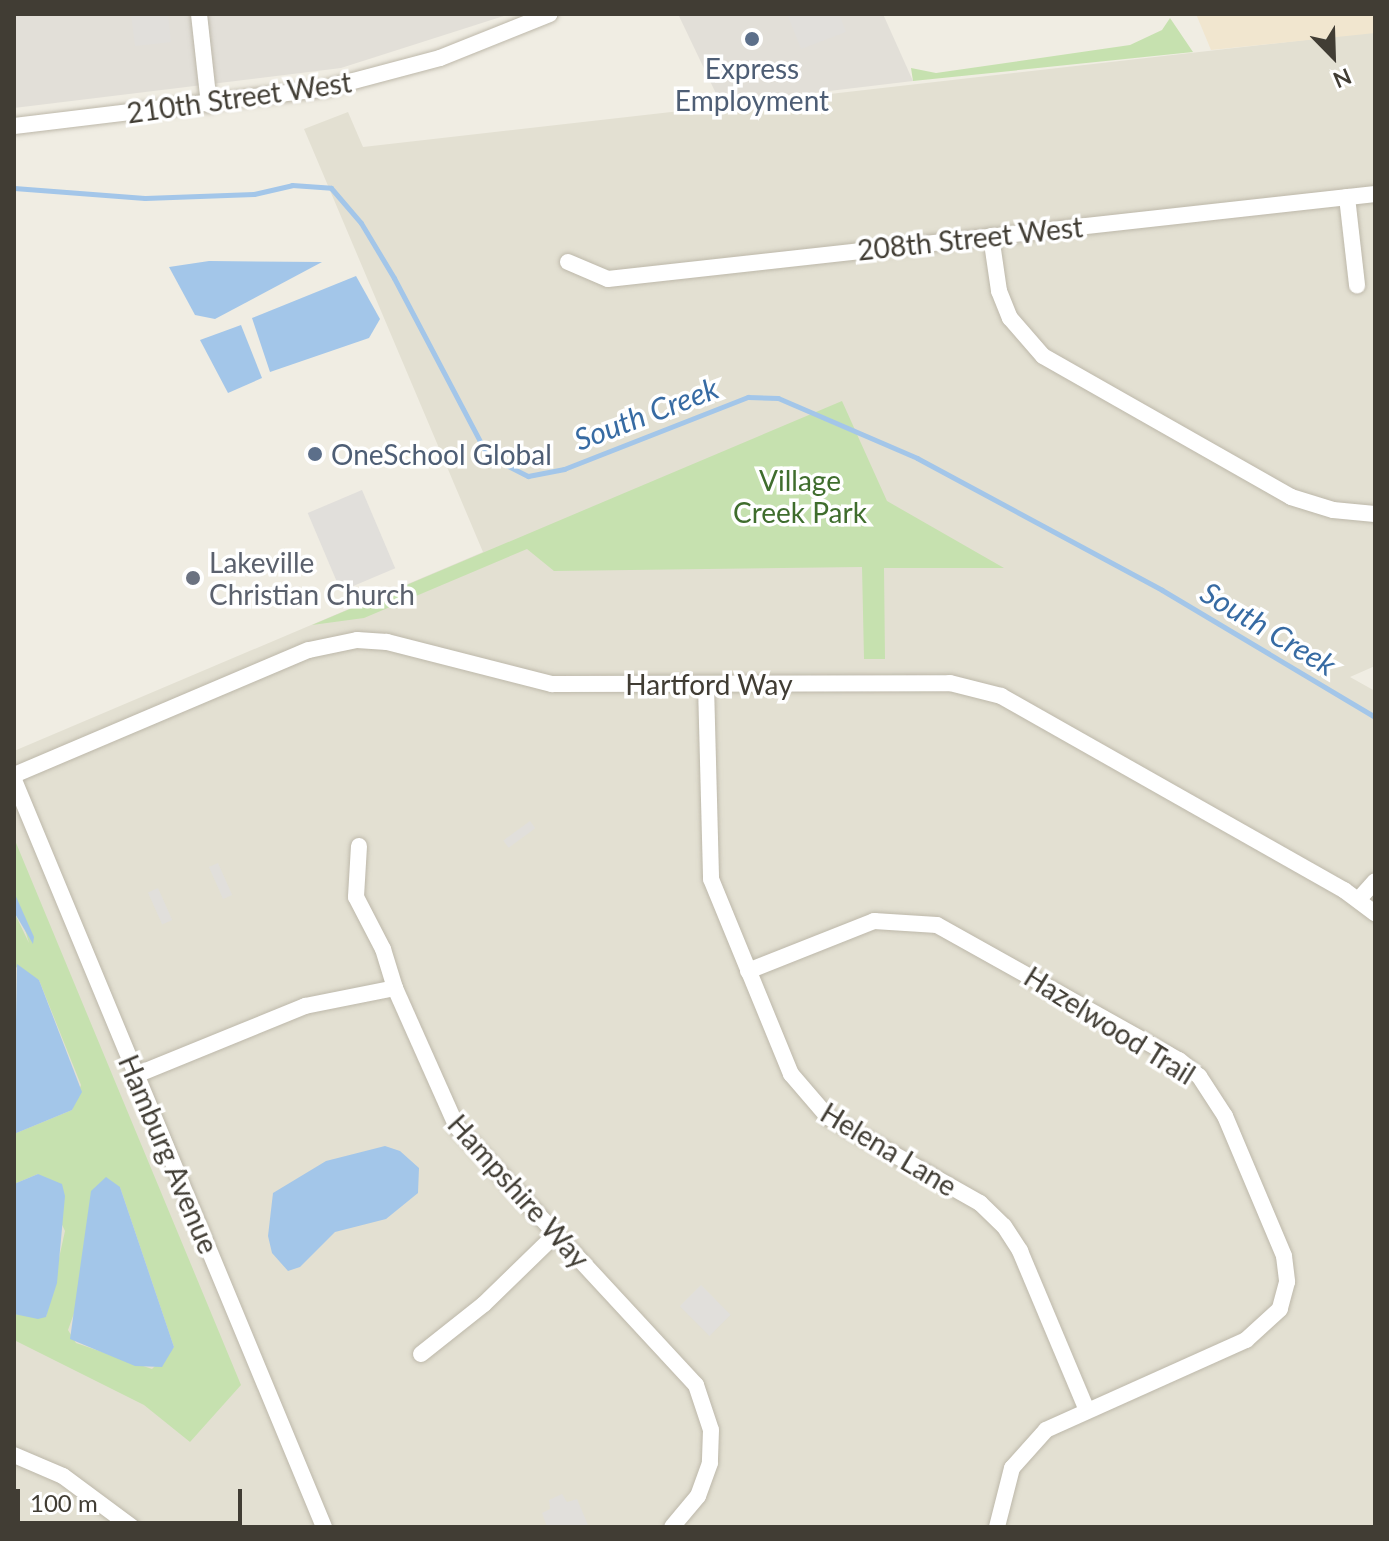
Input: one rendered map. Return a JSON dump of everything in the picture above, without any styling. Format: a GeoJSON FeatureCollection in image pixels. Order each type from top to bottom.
{"type":"FeatureCollection","features":[{"type":"Feature","properties":{"kind":"street"},"geometry":{"type":"LineString","coordinates":[[199,14],[209,104]]}},
{"type":"Feature","properties":{"kind":"street","name":"210th Street West"},"geometry":{"type":"LineString","coordinates":[[14,126],[298,93],[387,73],[550,14]]}},
{"type":"Feature","properties":{"kind":"street","name":"208th Street West"},"geometry":{"type":"LineString","coordinates":[[568,262],[608,279],[1375,194]]}},
{"type":"Feature","properties":{"kind":"street"},"geometry":{"type":"LineString","coordinates":[[1347,197],[1357,285]]}},
{"type":"Feature","properties":{"kind":"street"},"geometry":{"type":"LineString","coordinates":[[991,236],[999,291],[1010,318],[1043,356],[1291,497],[1333,510],[1375,514]]}},
{"type":"Feature","properties":{"kind":"street","name":"Hartford Way"},"geometry":{"type":"LineString","coordinates":[[14,778],[291,658],[342,642],[387,642],[535,682],[706,685],[950,683],[990,692],[1359,899],[1375,913]]}},
{"type":"Feature","properties":{"kind":"street","name":"Helena Lane"},"geometry":{"type":"LineString","coordinates":[[706,685],[709,867],[791,1074],[814,1105],[980,1203],[1003,1225],[1020,1251],[1086,1408]]}},
{"type":"Feature","properties":{"kind":"street","name":"Hamburg Avenue"},"geometry":{"type":"LineString","coordinates":[[14,778],[324,1527]]}},
{"type":"Feature","properties":{"kind":"street","name":"Hampshire Way"},"geometry":{"type":"LineString","coordinates":[[359,846],[356,897],[383,949],[395,988],[457,1127],[555,1235],[686,1369],[704,1400],[712,1439],[708,1471],[688,1511],[672,1527]]}},
{"type":"Feature","properties":{"kind":"street"},"geometry":{"type":"LineString","coordinates":[[1359,899],[1375,881]]}},
{"type":"Feature","properties":{"kind":"street","name":"Hazelwood Trail"},"geometry":{"type":"LineString","coordinates":[[748,971],[854,926],[889,919],[929,923],[963,936],[1179,1060],[1205,1084],[1225,1116],[1284,1256],[1285,1295],[1264,1329],[1246,1340],[1086,1408],[1046,1430],[1024,1450],[1004,1487],[997,1527]]}},
{"type":"Feature","properties":{"kind":"street"},"geometry":{"type":"LineString","coordinates":[[136,1075],[305,1006],[395,988]]}},
{"type":"Feature","properties":{"kind":"street"},"geometry":{"type":"LineString","coordinates":[[421,1354],[484,1304],[555,1235]]}},
{"type":"Feature","properties":{"kind":"street"},"geometry":{"type":"LineString","coordinates":[[14,1455],[66,1478],[132,1527]]}},
{"type":"Feature","properties":{"kind":"shaded area"},"geometry":{"type":"Polygon","coordinates":[[[14,14],[510,14],[341,68],[14,108],[14,14]]]}},
{"type":"Feature","properties":{"kind":"shaded area"},"geometry":{"type":"Polygon","coordinates":[[[131,14],[168,14],[171,42],[135,46],[131,14]]]}},
{"type":"Feature","properties":{"kind":"shaded area"},"geometry":{"type":"Polygon","coordinates":[[[678,14],[883,14],[913,81],[721,104],[678,14]]]}},
{"type":"Feature","properties":{"kind":"shaded area"},"geometry":{"type":"Polygon","coordinates":[[[787,14],[839,14],[846,32],[801,49],[787,14]]]}},
{"type":"Feature","properties":{"kind":"shaded area"},"geometry":{"type":"Polygon","coordinates":[[[1196,14],[1375,14],[1375,33],[1211,50],[1196,14]]]}},
{"type":"Feature","properties":{"kind":"shaded area"},"geometry":{"type":"Polygon","coordinates":[[[1375,32],[1375,666],[1350,677],[1375,691],[1375,1527],[14,1527],[14,751],[483,552],[304,129],[348,112],[363,147],[1375,32]]]}},
{"type":"Feature","properties":{"kind":"shaded area"},"geometry":{"type":"Polygon","coordinates":[[[362,490],[395,568],[341,591],[308,513],[362,490]]]}},
{"type":"Feature","properties":{"kind":"shaded area"},"geometry":{"type":"Polygon","coordinates":[[[530,821],[535,828],[509,848],[503,840],[530,821]]]}},
{"type":"Feature","properties":{"kind":"shaded area"},"geometry":{"type":"Polygon","coordinates":[[[218,863],[232,895],[223,899],[209,867],[218,863]]]}},
{"type":"Feature","properties":{"kind":"shaded area"},"geometry":{"type":"Polygon","coordinates":[[[158,888],[172,920],[162,924],[148,892],[158,888]]]}},
{"type":"Feature","properties":{"kind":"shaded area"},"geometry":{"type":"Polygon","coordinates":[[[701,1285],[731,1315],[709,1336],[680,1306],[701,1285]]]}},
{"type":"Feature","properties":{"kind":"shaded area"},"geometry":{"type":"Polygon","coordinates":[[[562,1494],[567,1502],[577,1499],[588,1525],[547,1527],[542,1513],[550,1509],[549,1500],[562,1494]]]}},
{"type":"Feature","properties":{"kind":"green space"},"geometry":{"type":"Polygon","coordinates":[[[1170,18],[1193,52],[913,81],[911,68],[936,73],[1130,45],[1162,30],[1170,18]]]}},
{"type":"Feature","properties":{"kind":"green space","name":"Village Creek Park"},"geometry":{"type":"Polygon","coordinates":[[[842,401],[887,501],[1004,568],[884,568],[885,659],[864,659],[862,567],[554,571],[527,549],[364,618],[312,625],[842,401]]]}},
{"type":"Feature","properties":{"kind":"green space"},"geometry":{"type":"Polygon","coordinates":[[[14,838],[241,1385],[190,1442],[144,1405],[14,1340],[14,1314],[46,1317],[65,1231],[38,1174],[14,1184],[14,1134],[72,1110],[81,1085],[39,980],[14,966],[14,912],[29,943],[14,892],[14,838]],[[120,1187],[68,1330],[76,1343],[152,1369],[174,1347],[120,1187]]]}},
{"type":"Feature","properties":{"kind":"water"},"geometry":{"type":"Polygon","coordinates":[[[209,261],[322,262],[215,319],[195,315],[169,267],[209,261]]]}},
{"type":"Feature","properties":{"kind":"water"},"geometry":{"type":"Polygon","coordinates":[[[356,276],[380,319],[369,338],[270,372],[252,318],[356,276]]]}},
{"type":"Feature","properties":{"kind":"water"},"geometry":{"type":"Polygon","coordinates":[[[241,325],[262,378],[228,393],[200,340],[241,325]]]}},
{"type":"Feature","properties":{"kind":"water"},"geometry":{"type":"Polygon","coordinates":[[[14,892],[34,937],[33,944],[14,912],[14,892]]]}},
{"type":"Feature","properties":{"kind":"water"},"geometry":{"type":"Polygon","coordinates":[[[17,964],[39,980],[82,1092],[72,1110],[14,1134],[17,964]]]}},
{"type":"Feature","properties":{"kind":"water"},"geometry":{"type":"Polygon","coordinates":[[[385,1146],[400,1151],[419,1168],[418,1193],[386,1219],[335,1232],[300,1267],[288,1271],[272,1253],[268,1236],[273,1193],[326,1161],[385,1146]]]}},
{"type":"Feature","properties":{"kind":"water"},"geometry":{"type":"Polygon","coordinates":[[[38,1174],[62,1184],[65,1196],[57,1283],[46,1317],[38,1319],[14,1314],[14,1184],[38,1174]]]}},
{"type":"Feature","properties":{"kind":"water"},"geometry":{"type":"Polygon","coordinates":[[[106,1177],[120,1187],[174,1347],[162,1367],[135,1366],[70,1339],[91,1191],[106,1177]]]}},
{"type":"Feature","properties":{"kind":"waterway","name":"South Creek"},"geometry":{"type":"LineString","coordinates":[[14,188],[145,198],[254,194],[292,185],[331,188],[361,223],[394,278],[488,456],[528,476],[564,469],[748,397],[778,398],[917,458],[1162,590],[1375,717]]}},
{"type":"Feature","properties":{"kind":"place","name":"Express Employment"},"geometry":{"type":"Point","coordinates":[752,39]}},
{"type":"Feature","properties":{"kind":"place","name":"OneSchool Global"},"geometry":{"type":"Point","coordinates":[315,454]}},
{"type":"Feature","properties":{"kind":"place","name":"Lakeville Christian Church"},"geometry":{"type":"Point","coordinates":[193,578]}}]}
